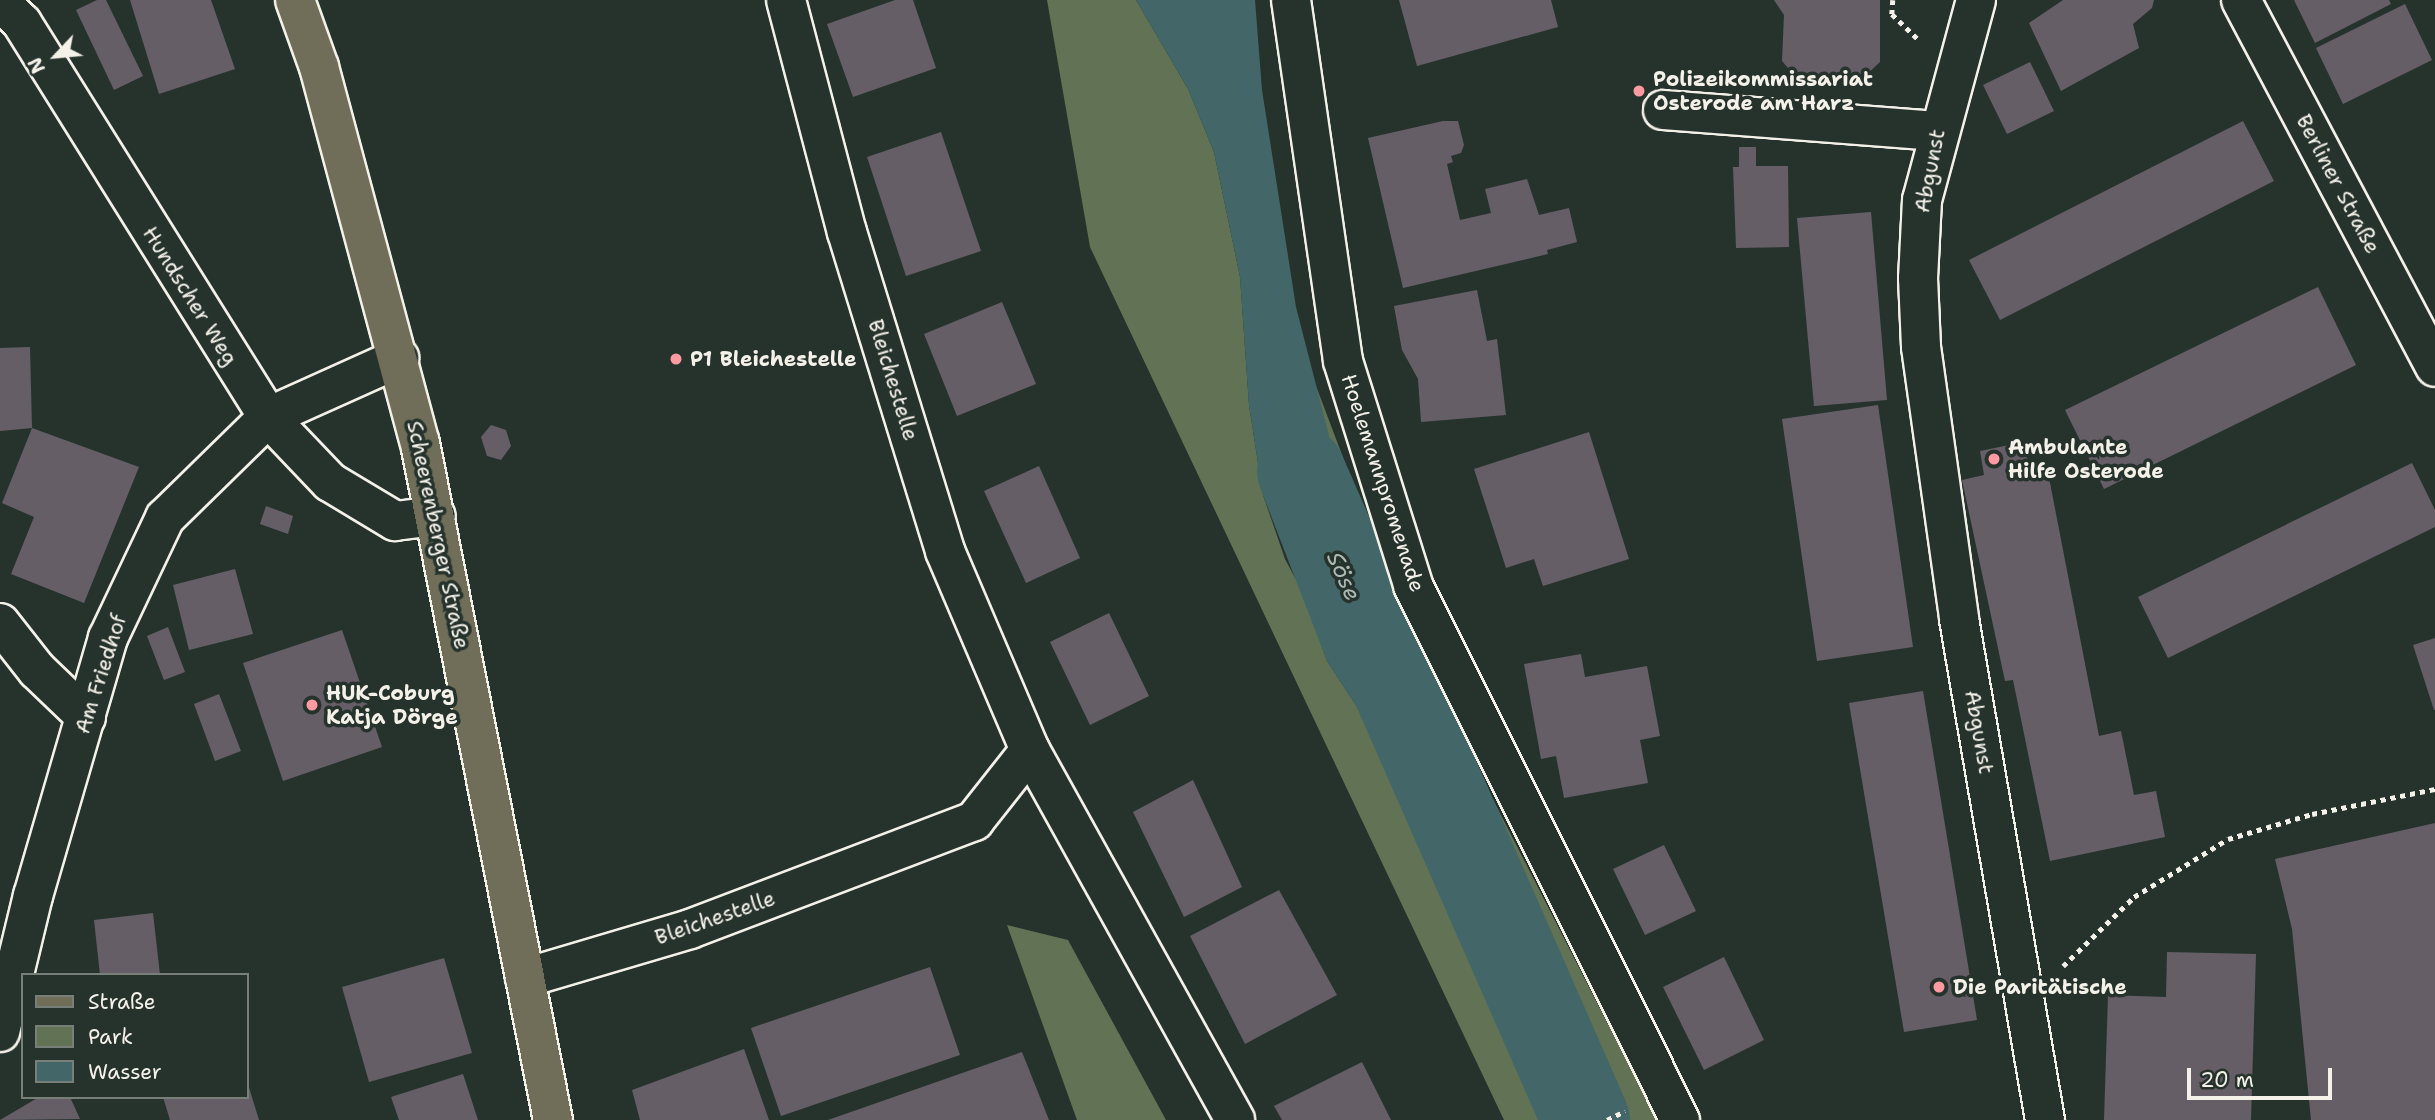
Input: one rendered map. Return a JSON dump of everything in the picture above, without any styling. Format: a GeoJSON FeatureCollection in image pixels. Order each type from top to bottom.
{"type":"FeatureCollection","features":[{"type":"Feature","properties":{"kind":"main road","name":"Scheerenberger Straße"},"geometry":{"type":"LineString","coordinates":[[295,0],[319,67],[399,358],[436,516],[553,1120]]}},
{"type":"Feature","properties":{"kind":"street","name":"Bleichestelle"},"geometry":{"type":"LineString","coordinates":[[786,0],[847,233],[945,551],[1030,750],[1235,1120]]}},
{"type":"Feature","properties":{"kind":"street","name":"Hoelemannpromenade"},"geometry":{"type":"LineString","coordinates":[[1291,0],[1343,360],[1413,585],[1680,1120]]}},
{"type":"Feature","properties":{"kind":"street","name":"Abgunst"},"geometry":{"type":"LineString","coordinates":[[1976,0],[1937,131],[1919,235],[1924,388],[1959,619],[2027,1000]]}},
{"type":"Feature","properties":{"kind":"street","name":"Berliner Straße"},"geometry":{"type":"LineString","coordinates":[[2241,0],[2435,367]]}},
{"type":"Feature","properties":{"kind":"street","name":"Hundscher Weg"},"geometry":{"type":"LineString","coordinates":[[0,1],[22,23],[268,417],[330,482],[395,521],[436,516]]}},
{"type":"Feature","properties":{"kind":"street"},"geometry":{"type":"LineString","coordinates":[[1663,110],[1937,131]]}},
{"type":"Feature","properties":{"kind":"street","name":"Am Friedhof"},"geometry":{"type":"LineString","coordinates":[[0,1032],[108,638],[164,518],[268,417],[399,358]]}},
{"type":"Feature","properties":{"kind":"street"},"geometry":{"type":"LineString","coordinates":[[0,623],[37,670],[86,717]]}},
{"type":"Feature","properties":{"kind":"street","name":"Bleichestelle"},"geometry":{"type":"LineString","coordinates":[[525,978],[690,929],[974,821],[1030,750]]}},
{"type":"Feature","properties":{"kind":"street"},"geometry":{"type":"LineString","coordinates":[[2027,1000],[2045,1120]]}},
{"type":"Feature","properties":{"kind":"path"},"geometry":{"type":"LineString","coordinates":[[2027,1000],[2134,897],[2200,853],[2262,827],[2435,789]]}},
{"type":"Feature","properties":{"kind":"green space"},"geometry":{"type":"Polygon","coordinates":[[[1047,0],[1136,0],[1188,89],[1214,152],[1240,277],[1249,405],[1263,495],[1285,559],[1302,591],[1327,661],[1398,769],[1571,1120],[1504,1120],[1090,247],[1047,0]]]}},
{"type":"Feature","properties":{"kind":"green space"},"geometry":{"type":"Polygon","coordinates":[[[1313,378],[1398,603],[1436,688],[1657,1120],[1616,1120],[1582,1049],[1505,918],[1450,805],[1419,760],[1409,720],[1346,585],[1353,529],[1313,378]]]}},
{"type":"Feature","properties":{"kind":"green space"},"geometry":{"type":"Polygon","coordinates":[[[1007,925],[1068,940],[1166,1120],[1077,1120],[1007,925]]]}},
{"type":"Feature","properties":{"kind":"water"},"geometry":{"type":"Polygon","coordinates":[[[1136,0],[1255,0],[1262,90],[1296,307],[1353,529],[1346,585],[1410,720],[1419,760],[1450,805],[1505,918],[1582,1049],[1616,1120],[1571,1120],[1398,769],[1327,661],[1263,495],[1249,405],[1240,277],[1214,152],[1188,89],[1136,0]]]}},
{"type":"Feature","properties":{"kind":"building"},"geometry":{"type":"Polygon","coordinates":[[[97,0],[106,0],[143,76],[114,90],[76,10],[97,0]]]}},
{"type":"Feature","properties":{"kind":"building"},"geometry":{"type":"Polygon","coordinates":[[[130,0],[211,0],[235,69],[159,94],[130,0]]]}},
{"type":"Feature","properties":{"kind":"building"},"geometry":{"type":"Polygon","coordinates":[[[895,0],[913,0],[936,68],[853,97],[827,24],[895,0]]]}},
{"type":"Feature","properties":{"kind":"building"},"geometry":{"type":"Polygon","coordinates":[[[1399,0],[1551,0],[1558,27],[1417,66],[1399,0]]]}},
{"type":"Feature","properties":{"kind":"building"},"geometry":{"type":"Polygon","coordinates":[[[1774,0],[1880,0],[1880,62],[1864,77],[1794,75],[1782,61],[1784,15],[1774,0]]]}},
{"type":"Feature","properties":{"kind":"building"},"geometry":{"type":"Polygon","coordinates":[[[2063,0],[2154,0],[2152,8],[2133,24],[2139,48],[2061,91],[2029,23],[2063,0]]]}},
{"type":"Feature","properties":{"kind":"building"},"geometry":{"type":"Polygon","coordinates":[[[2294,0],[2389,0],[2391,4],[2315,43],[2294,0]]]}},
{"type":"Feature","properties":{"kind":"building"},"geometry":{"type":"Polygon","coordinates":[[[2405,4],[2432,60],[2343,104],[2316,48],[2405,4]]]}},
{"type":"Feature","properties":{"kind":"building"},"geometry":{"type":"Polygon","coordinates":[[[2030,62],[2054,111],[2007,134],[1983,85],[2030,62]]]}},
{"type":"Feature","properties":{"kind":"building"},"geometry":{"type":"Polygon","coordinates":[[[1443,121],[1458,121],[1464,145],[1461,153],[1451,156],[1453,162],[1447,164],[1460,220],[1491,213],[1485,189],[1527,179],[1539,215],[1569,208],[1577,242],[1547,250],[1548,254],[1403,288],[1368,138],[1443,121]]]}},
{"type":"Feature","properties":{"kind":"building"},"geometry":{"type":"Polygon","coordinates":[[[2243,121],[2274,181],[2000,320],[1969,260],[2243,121]]]}},
{"type":"Feature","properties":{"kind":"building"},"geometry":{"type":"Polygon","coordinates":[[[941,132],[981,251],[906,276],[867,157],[941,132]]]}},
{"type":"Feature","properties":{"kind":"building"},"geometry":{"type":"Polygon","coordinates":[[[1739,147],[1756,147],[1756,166],[1788,166],[1789,247],[1736,248],[1733,167],[1739,167],[1739,147]]]}},
{"type":"Feature","properties":{"kind":"building"},"geometry":{"type":"Polygon","coordinates":[[[1871,212],[1887,400],[1814,406],[1797,218],[1871,212]]]}},
{"type":"Feature","properties":{"kind":"building"},"geometry":{"type":"Polygon","coordinates":[[[2318,287],[2356,365],[2104,489],[2065,410],[2318,287]]]}},
{"type":"Feature","properties":{"kind":"building"},"geometry":{"type":"Polygon","coordinates":[[[1477,290],[1487,341],[1497,339],[1506,415],[1421,422],[1418,379],[1402,350],[1394,306],[1477,290]]]}},
{"type":"Feature","properties":{"kind":"building"},"geometry":{"type":"Polygon","coordinates":[[[1002,302],[1036,384],[957,416],[924,334],[1002,302]]]}},
{"type":"Feature","properties":{"kind":"building"},"geometry":{"type":"Polygon","coordinates":[[[30,347],[32,428],[0,431],[0,348],[30,347]]]}},
{"type":"Feature","properties":{"kind":"building"},"geometry":{"type":"Polygon","coordinates":[[[1878,405],[1913,647],[1817,661],[1782,419],[1878,405]]]}},
{"type":"Feature","properties":{"kind":"building"},"geometry":{"type":"Polygon","coordinates":[[[491,425],[506,430],[511,446],[501,460],[487,456],[481,437],[491,425]]]}},
{"type":"Feature","properties":{"kind":"building"},"geometry":{"type":"Polygon","coordinates":[[[32,428],[139,467],[84,603],[11,574],[34,517],[2,503],[32,428]]]}},
{"type":"Feature","properties":{"kind":"building"},"geometry":{"type":"Polygon","coordinates":[[[1589,432],[1629,559],[1543,586],[1534,559],[1506,568],[1474,469],[1589,432]]]}},
{"type":"Feature","properties":{"kind":"building"},"geometry":{"type":"Polygon","coordinates":[[[2024,442],[2029,466],[2046,462],[2099,736],[2121,731],[2134,795],[2156,791],[2165,837],[2050,861],[2013,680],[2005,681],[1962,480],[1984,475],[1980,451],[2024,442]]]}},
{"type":"Feature","properties":{"kind":"building"},"geometry":{"type":"Polygon","coordinates":[[[2412,463],[2435,510],[2435,527],[2168,658],[2138,597],[2412,463]]]}},
{"type":"Feature","properties":{"kind":"building"},"geometry":{"type":"Polygon","coordinates":[[[1039,466],[1080,558],[1026,583],[984,491],[1039,466]]]}},
{"type":"Feature","properties":{"kind":"building"},"geometry":{"type":"Polygon","coordinates":[[[266,506],[293,516],[288,534],[260,524],[266,506]]]}},
{"type":"Feature","properties":{"kind":"building"},"geometry":{"type":"Polygon","coordinates":[[[235,569],[253,634],[189,650],[173,585],[235,569]]]}},
{"type":"Feature","properties":{"kind":"building"},"geometry":{"type":"Polygon","coordinates":[[[1109,613],[1149,696],[1090,725],[1050,642],[1109,613]]]}},
{"type":"Feature","properties":{"kind":"building"},"geometry":{"type":"Polygon","coordinates":[[[168,627],[185,672],[164,680],[147,636],[168,627]]]}},
{"type":"Feature","properties":{"kind":"building","name":"HUK-Coburg Katja Dörge"},"geometry":{"type":"Polygon","coordinates":[[[342,630],[382,747],[283,781],[243,663],[342,630]]]}},
{"type":"Feature","properties":{"kind":"building"},"geometry":{"type":"Polygon","coordinates":[[[2435,638],[2435,710],[2434,710],[2413,645],[2435,638]]]}},
{"type":"Feature","properties":{"kind":"building"},"geometry":{"type":"Polygon","coordinates":[[[1581,654],[1585,677],[1647,666],[1660,736],[1640,740],[1648,783],[1564,798],[1556,756],[1541,759],[1524,664],[1581,654]]]}},
{"type":"Feature","properties":{"kind":"building"},"geometry":{"type":"Polygon","coordinates":[[[1923,691],[1977,1020],[1904,1032],[1849,703],[1923,691]]]}},
{"type":"Feature","properties":{"kind":"building"},"geometry":{"type":"Polygon","coordinates":[[[219,694],[241,751],[215,761],[194,704],[219,694]]]}},
{"type":"Feature","properties":{"kind":"building"},"geometry":{"type":"Polygon","coordinates":[[[1193,780],[1242,887],[1184,917],[1133,812],[1193,780]]]}},
{"type":"Feature","properties":{"kind":"building"},"geometry":{"type":"Polygon","coordinates":[[[2435,823],[2435,1120],[2311,1120],[2292,929],[2275,859],[2435,823]]]}},
{"type":"Feature","properties":{"kind":"building"},"geometry":{"type":"Polygon","coordinates":[[[1664,845],[1696,911],[1645,935],[1613,869],[1664,845]]]}},
{"type":"Feature","properties":{"kind":"building"},"geometry":{"type":"Polygon","coordinates":[[[1279,890],[1337,995],[1245,1044],[1190,936],[1279,890]]]}},
{"type":"Feature","properties":{"kind":"building"},"geometry":{"type":"Polygon","coordinates":[[[153,913],[160,973],[100,973],[94,920],[153,913]]]}},
{"type":"Feature","properties":{"kind":"building"},"geometry":{"type":"Polygon","coordinates":[[[2167,952],[2256,954],[2251,1120],[2104,1120],[2108,995],[2166,997],[2167,952]]]}},
{"type":"Feature","properties":{"kind":"building"},"geometry":{"type":"Polygon","coordinates":[[[1724,957],[1764,1040],[1704,1070],[1663,987],[1724,957]]]}},
{"type":"Feature","properties":{"kind":"building"},"geometry":{"type":"Polygon","coordinates":[[[444,958],[472,1053],[369,1082],[342,987],[444,958]]]}},
{"type":"Feature","properties":{"kind":"building"},"geometry":{"type":"Polygon","coordinates":[[[930,967],[960,1055],[781,1116],[751,1028],[930,967]]]}},
{"type":"Feature","properties":{"kind":"building"},"geometry":{"type":"Polygon","coordinates":[[[744,1049],[769,1120],[640,1120],[632,1090],[744,1049]]]}},
{"type":"Feature","properties":{"kind":"building"},"geometry":{"type":"Polygon","coordinates":[[[1022,1052],[1049,1120],[828,1120],[1022,1052]]]}},
{"type":"Feature","properties":{"kind":"building"},"geometry":{"type":"Polygon","coordinates":[[[1362,1062],[1391,1120],[1282,1120],[1274,1106],[1362,1062]]]}},
{"type":"Feature","properties":{"kind":"building"},"geometry":{"type":"Polygon","coordinates":[[[463,1074],[478,1120],[399,1120],[391,1097],[463,1074]]]}},
{"type":"Feature","properties":{"kind":"building"},"geometry":{"type":"Polygon","coordinates":[[[248,1084],[259,1120],[170,1120],[164,1099],[248,1099],[248,1084]]]}},
{"type":"Feature","properties":{"kind":"building"},"geometry":{"type":"Polygon","coordinates":[[[36,1099],[71,1099],[80,1119],[0,1120],[36,1099]]]}},
{"type":"Feature","properties":{"kind":"waterway","name":"Söse"},"geometry":{"type":"LineString","coordinates":[[1301,471],[1586,1120]]}},
{"type":"Feature","properties":{"kind":"place","name":"Polizeikommissariat Osterode am Harz"},"geometry":{"type":"Point","coordinates":[1639,91]}},
{"type":"Feature","properties":{"kind":"place","name":"P1 Bleichestelle"},"geometry":{"type":"Point","coordinates":[676,359]}},
{"type":"Feature","properties":{"kind":"place","name":"Ambulante Hilfe Osterode"},"geometry":{"type":"Point","coordinates":[1994,459]}},
{"type":"Feature","properties":{"kind":"place","name":"HUK-Coburg Katja Dörge"},"geometry":{"type":"Point","coordinates":[312,705]}},
{"type":"Feature","properties":{"kind":"place","name":"Die Paritätische"},"geometry":{"type":"Point","coordinates":[1939,987]}}]}
